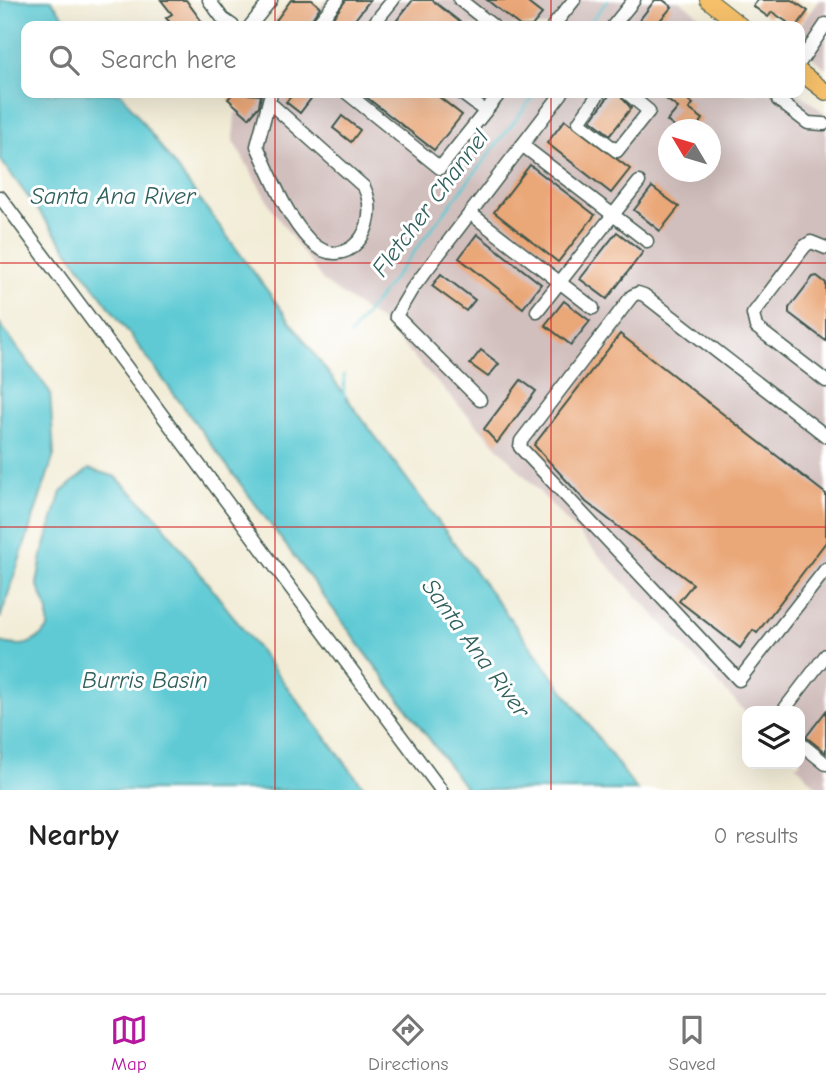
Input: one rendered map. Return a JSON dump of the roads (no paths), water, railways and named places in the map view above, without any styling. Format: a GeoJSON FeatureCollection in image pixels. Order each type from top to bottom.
{"type":"FeatureCollection","features":[{"type":"Feature","properties":{"kind":"main road"},"geometry":{"type":"LineString","coordinates":[[708,0],[735,21]]}},
{"type":"Feature","properties":{"kind":"main road"},"geometry":{"type":"LineString","coordinates":[[805,76],[826,92]]}},
{"type":"Feature","properties":{"kind":"street"},"geometry":{"type":"LineString","coordinates":[[209,0],[226,21]]}},
{"type":"Feature","properties":{"kind":"street"},"geometry":{"type":"LineString","coordinates":[[254,21],[271,0]]}},
{"type":"Feature","properties":{"kind":"street"},"geometry":{"type":"LineString","coordinates":[[320,21],[337,0]]}},
{"type":"Feature","properties":{"kind":"street"},"geometry":{"type":"LineString","coordinates":[[378,21],[393,0]]}},
{"type":"Feature","properties":{"kind":"street"},"geometry":{"type":"LineString","coordinates":[[460,0],[487,21]]}},
{"type":"Feature","properties":{"kind":"street"},"geometry":{"type":"LineString","coordinates":[[557,21],[574,0]]}},
{"type":"Feature","properties":{"kind":"street"},"geometry":{"type":"LineString","coordinates":[[617,21],[634,0]]}},
{"type":"Feature","properties":{"kind":"street"},"geometry":{"type":"LineString","coordinates":[[805,55],[826,24]]}},
{"type":"Feature","properties":{"kind":"street"},"geometry":{"type":"LineString","coordinates":[[271,98],[364,187],[370,200],[371,222],[361,240],[346,251],[329,252],[311,242],[285,204],[257,146],[271,98]]}},
{"type":"Feature","properties":{"kind":"street"},"geometry":{"type":"LineString","coordinates":[[353,98],[440,167],[496,98]]}},
{"type":"Feature","properties":{"kind":"street"},"geometry":{"type":"LineString","coordinates":[[468,98],[485,111]]}},
{"type":"Feature","properties":{"kind":"street"},"geometry":{"type":"LineString","coordinates":[[480,400],[396,316],[412,289],[558,98]]}},
{"type":"Feature","properties":{"kind":"street"},"geometry":{"type":"LineString","coordinates":[[596,98],[579,122],[617,151],[649,111],[633,98]]}},
{"type":"Feature","properties":{"kind":"street"},"geometry":{"type":"LineString","coordinates":[[778,100],[808,123],[824,124]]}},
{"type":"Feature","properties":{"kind":"street"},"geometry":{"type":"LineString","coordinates":[[522,145],[647,241]]}},
{"type":"Feature","properties":{"kind":"street"},"geometry":{"type":"LineString","coordinates":[[537,311],[639,182]]}},
{"type":"Feature","properties":{"kind":"street"},"geometry":{"type":"LineString","coordinates":[[0,197],[441,790]]}},
{"type":"Feature","properties":{"kind":"street"},"geometry":{"type":"LineString","coordinates":[[470,213],[593,308]]}},
{"type":"Feature","properties":{"kind":"street"},"geometry":{"type":"LineString","coordinates":[[826,248],[818,242],[805,246],[753,314],[752,321],[756,327],[826,381]]}},
{"type":"Feature","properties":{"kind":"street"},"geometry":{"type":"LineString","coordinates":[[826,436],[638,293],[632,296],[529,431],[520,447],[735,678],[743,677],[826,569]]}},
{"type":"Feature","properties":{"kind":"street"},"geometry":{"type":"LineString","coordinates":[[787,706],[826,655]]}},
{"type":"Feature","properties":{"kind":"street"},"geometry":{"type":"LineString","coordinates":[[805,747],[826,764]]}},
{"type":"Feature","properties":{"kind":"water","name":"Santa Ana River"},"geometry":{"type":"Polygon","coordinates":[[[0,0],[51,0],[67,21],[21,21],[21,98],[125,98],[637,790],[467,790],[0,159],[0,0]]]}},
{"type":"Feature","properties":{"kind":"water"},"geometry":{"type":"Polygon","coordinates":[[[0,324],[50,392],[54,455],[0,619],[0,324]]]}},
{"type":"Feature","properties":{"kind":"water","name":"Burris Basin"},"geometry":{"type":"Polygon","coordinates":[[[89,469],[116,477],[157,517],[366,790],[0,790],[0,642],[26,644],[48,629],[48,611],[37,584],[42,556],[61,492],[89,469]]]}},
{"type":"Feature","properties":{"kind":"waterway","name":"Fletcher Channel"},"geometry":{"type":"LineString","coordinates":[[591,21],[608,0]]}},
{"type":"Feature","properties":{"kind":"waterway","name":"Fletcher Channel"},"geometry":{"type":"LineString","coordinates":[[350,335],[532,98]]}},
{"type":"Feature","properties":{"kind":"waterway"},"geometry":{"type":"LineString","coordinates":[[344,375],[344,399]]}}]}
